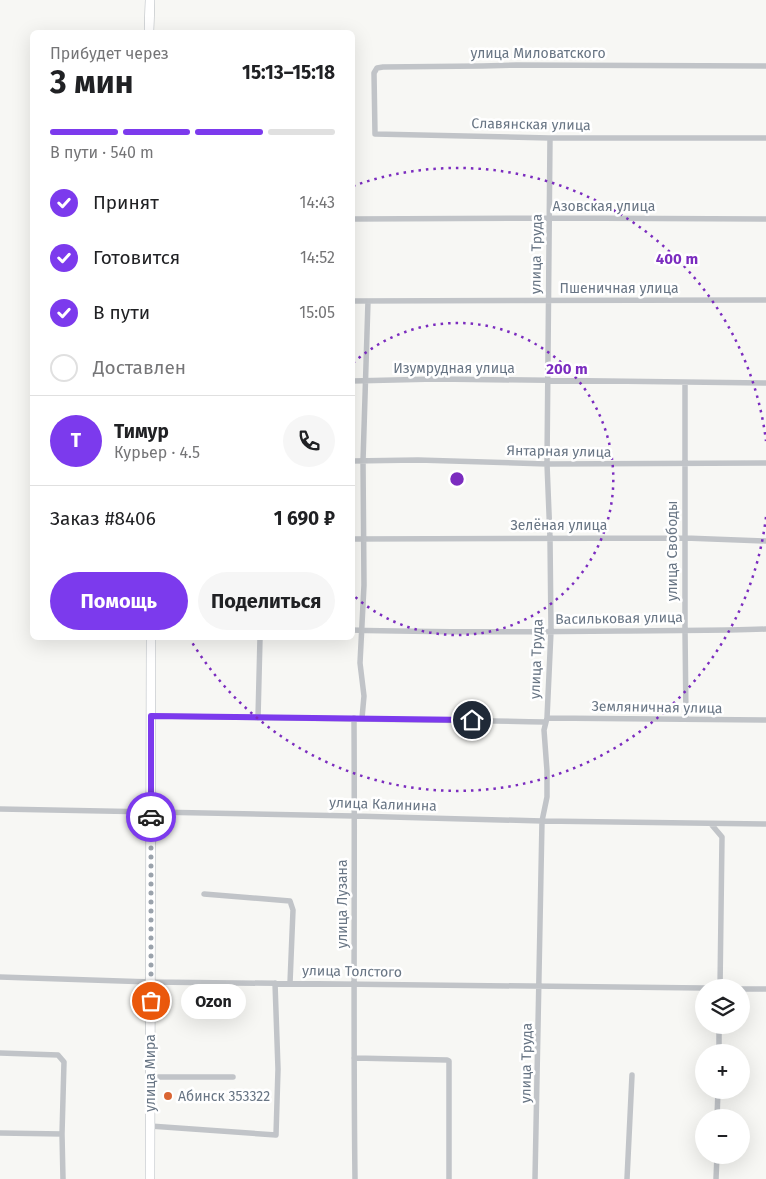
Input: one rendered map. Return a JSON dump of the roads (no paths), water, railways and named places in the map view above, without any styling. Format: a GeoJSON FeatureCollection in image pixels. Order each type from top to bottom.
{"type":"FeatureCollection","features":[{"type":"Feature","properties":{"kind":"main road"},"geometry":{"type":"LineString","coordinates":[[150,0],[150,30]]}},
{"type":"Feature","properties":{"kind":"main road","name":"улица Мира"},"geometry":{"type":"LineString","coordinates":[[150,1179],[151,640]]}},
{"type":"Feature","properties":{"kind":"street","name":"улица Миловатского"},"geometry":{"type":"LineString","coordinates":[[375,134],[374,72],[377,68],[516,64],[766,66]]}},
{"type":"Feature","properties":{"kind":"street","name":"Славянская улица"},"geometry":{"type":"LineString","coordinates":[[375,134],[550,138],[766,138]]}},
{"type":"Feature","properties":{"kind":"street","name":"улица Труда"},"geometry":{"type":"LineString","coordinates":[[535,1179],[542,821],[547,797],[544,730],[551,631],[547,464],[550,138]]}},
{"type":"Feature","properties":{"kind":"street","name":"Азовская улица"},"geometry":{"type":"LineString","coordinates":[[355,219],[766,219]]}},
{"type":"Feature","properties":{"kind":"street","name":"Пшеничная улица"},"geometry":{"type":"LineString","coordinates":[[355,301],[766,300]]}},
{"type":"Feature","properties":{"kind":"street"},"geometry":{"type":"LineString","coordinates":[[362,718],[364,696],[360,664],[364,585],[363,461],[368,301]]}},
{"type":"Feature","properties":{"kind":"street","name":"Изумрудная улица"},"geometry":{"type":"LineString","coordinates":[[355,381],[436,379],[766,383]]}},
{"type":"Feature","properties":{"kind":"street","name":"улица Свободы"},"geometry":{"type":"LineString","coordinates":[[685,382],[686,719]]}},
{"type":"Feature","properties":{"kind":"street","name":"Янтарная улица"},"geometry":{"type":"LineString","coordinates":[[355,461],[418,460],[547,464],[766,464]]}},
{"type":"Feature","properties":{"kind":"street","name":"Зелёная улица"},"geometry":{"type":"LineString","coordinates":[[355,539],[685,538],[766,541]]}},
{"type":"Feature","properties":{"kind":"street","name":"Васильковая улица"},"geometry":{"type":"LineString","coordinates":[[355,630],[728,631],[766,629]]}},
{"type":"Feature","properties":{"kind":"street"},"geometry":{"type":"LineString","coordinates":[[258,718],[260,640]]}},
{"type":"Feature","properties":{"kind":"street","name":"Земляничная улица"},"geometry":{"type":"LineString","coordinates":[[151,716],[766,720]]}},
{"type":"Feature","properties":{"kind":"street","name":"улица Лузана"},"geometry":{"type":"LineString","coordinates":[[354,718],[355,1179]]}},
{"type":"Feature","properties":{"kind":"street","name":"улица Калинина"},"geometry":{"type":"LineString","coordinates":[[0,809],[766,824]]}},
{"type":"Feature","properties":{"kind":"street"},"geometry":{"type":"LineString","coordinates":[[711,824],[722,837],[720,979]]}},
{"type":"Feature","properties":{"kind":"street"},"geometry":{"type":"LineString","coordinates":[[204,894],[290,901],[293,910],[290,983]]}},
{"type":"Feature","properties":{"kind":"street","name":"улица Толстого"},"geometry":{"type":"LineString","coordinates":[[0,977],[151,982],[695,988]]}},
{"type":"Feature","properties":{"kind":"street"},"geometry":{"type":"LineString","coordinates":[[150,1126],[248,1134],[276,1134],[278,1069],[275,983]]}},
{"type":"Feature","properties":{"kind":"street"},"geometry":{"type":"LineString","coordinates":[[750,989],[766,989]]}},
{"type":"Feature","properties":{"kind":"street"},"geometry":{"type":"LineString","coordinates":[[0,1053],[58,1055],[64,1062],[63,1179]]}},
{"type":"Feature","properties":{"kind":"street"},"geometry":{"type":"LineString","coordinates":[[354,1058],[449,1061],[449,1179]]}},
{"type":"Feature","properties":{"kind":"street"},"geometry":{"type":"LineString","coordinates":[[627,1179],[632,1075]]}},
{"type":"Feature","properties":{"kind":"street"},"geometry":{"type":"LineString","coordinates":[[150,1077],[233,1077]]}},
{"type":"Feature","properties":{"kind":"street"},"geometry":{"type":"LineString","coordinates":[[0,1133],[62,1134]]}},
{"type":"Feature","properties":{"kind":"street"},"geometry":{"type":"LineString","coordinates":[[716,1164],[716,1179]]}},
{"type":"Feature","properties":{"kind":"place","name":"Ozon"},"geometry":{"type":"Point","coordinates":[151,1001]}},
{"type":"Feature","properties":{"kind":"place","name":"Абинск 353322"},"geometry":{"type":"Point","coordinates":[168,1096]}}]}
